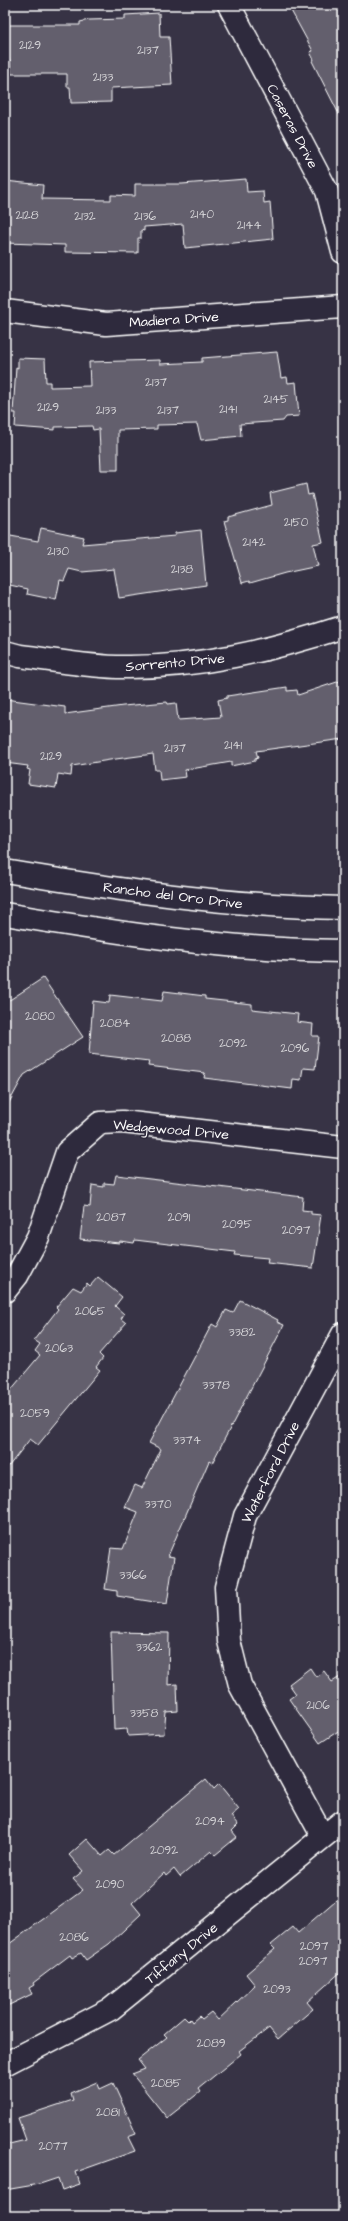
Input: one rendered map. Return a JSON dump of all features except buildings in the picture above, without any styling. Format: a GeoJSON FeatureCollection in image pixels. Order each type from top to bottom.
{"type":"FeatureCollection","features":[{"type":"Feature","properties":{"kind":"street","name":"Caseras Drive"},"geometry":{"type":"LineString","coordinates":[[229,5],[328,191],[343,252]]}},
{"type":"Feature","properties":{"kind":"street","name":"Madiera Drive"},"geometry":{"type":"LineString","coordinates":[[5,311],[106,324],[343,307]]}},
{"type":"Feature","properties":{"kind":"street","name":"Sorrento Drive"},"geometry":{"type":"LineString","coordinates":[[5,652],[20,656],[123,667],[206,662],[285,646],[343,627]]}},
{"type":"Feature","properties":{"kind":"street","name":"Rancho del Oro Drive"},"geometry":{"type":"LineString","coordinates":[[5,871],[108,888],[198,900],[270,906],[343,908]]}},
{"type":"Feature","properties":{"kind":"street"},"geometry":{"type":"LineString","coordinates":[[5,914],[102,931],[193,942],[267,949],[343,951]]}},
{"type":"Feature","properties":{"kind":"street","name":"Wedgewood Drive"},"geometry":{"type":"LineString","coordinates":[[5,1291],[17,1276],[38,1237],[67,1152],[100,1123],[122,1122],[343,1148]]}},
{"type":"Feature","properties":{"kind":"street","name":"Waterford Drive"},"geometry":{"type":"LineString","coordinates":[[324,1837],[240,1685],[228,1640],[226,1587],[245,1516],[343,1334]]}},
{"type":"Feature","properties":{"kind":"street","name":"Tiffany Drive"},"geometry":{"type":"LineString","coordinates":[[5,2064],[111,2009],[343,1821]]}}]}
